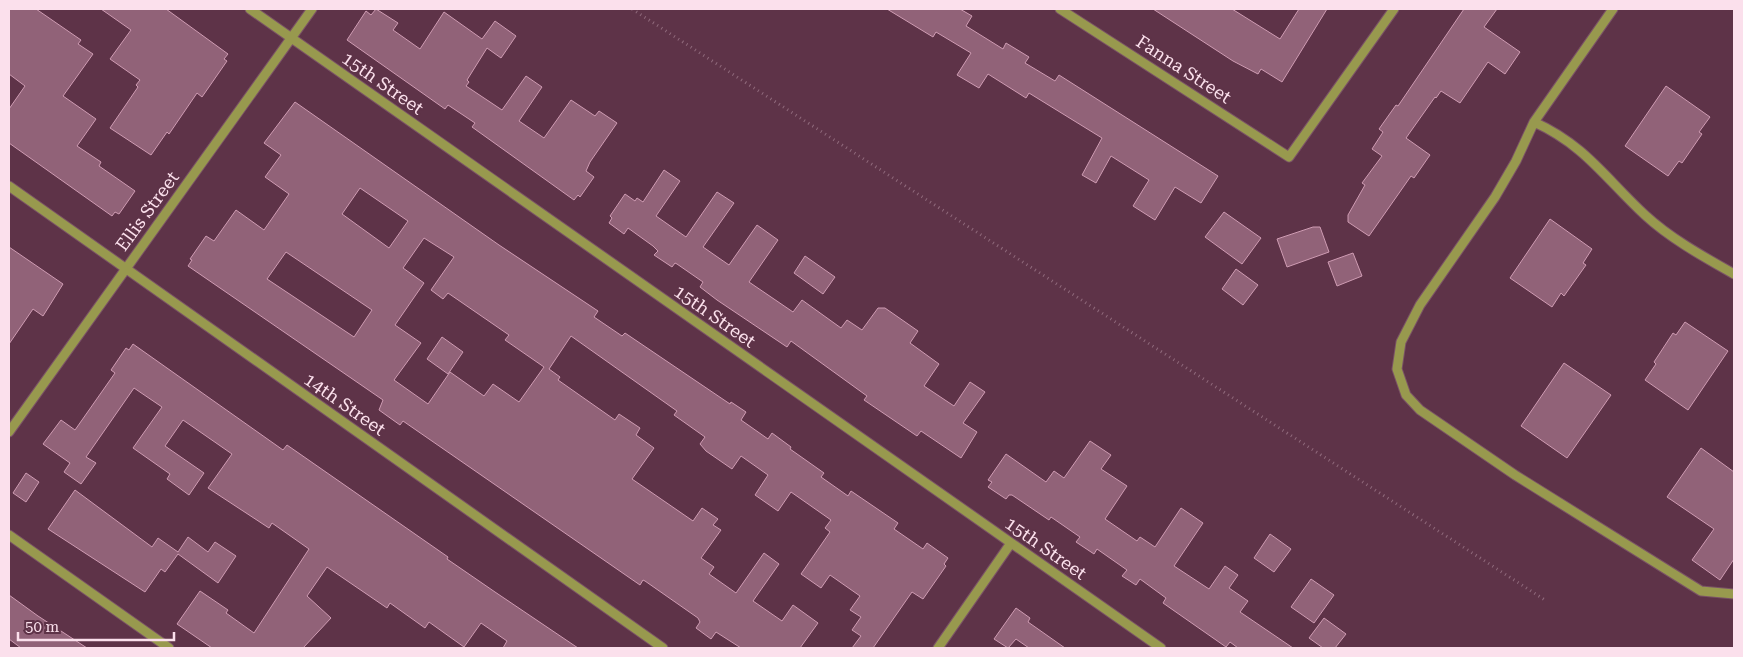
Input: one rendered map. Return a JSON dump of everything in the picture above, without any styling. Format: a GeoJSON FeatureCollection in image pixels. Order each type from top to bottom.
{"type":"FeatureCollection","features":[{"type":"Feature","properties":{"kind":"street","name":"15th Street"},"geometry":{"type":"LineString","coordinates":[[250,9],[1161,648]]}},
{"type":"Feature","properties":{"kind":"street","name":"Ellis Street"},"geometry":{"type":"LineString","coordinates":[[9,432],[312,9]]}},
{"type":"Feature","properties":{"kind":"street","name":"Fanna Street"},"geometry":{"type":"LineString","coordinates":[[1060,9],[1289,157],[1394,9]]}},
{"type":"Feature","properties":{"kind":"street"},"geometry":{"type":"LineString","coordinates":[[1613,9],[1534,122],[1516,161],[1499,191],[1420,305],[1399,348],[1397,362],[1402,389],[1420,410],[1515,475],[1701,591],[1734,594]]}},
{"type":"Feature","properties":{"kind":"street"},"geometry":{"type":"LineString","coordinates":[[1534,122],[1548,128],[1588,156],[1630,201],[1662,228],[1734,274]]}},
{"type":"Feature","properties":{"kind":"street","name":"14th Street"},"geometry":{"type":"LineString","coordinates":[[9,186],[125,270],[663,648]]}},
{"type":"Feature","properties":{"kind":"street"},"geometry":{"type":"LineString","coordinates":[[9,535],[169,648]]}},
{"type":"Feature","properties":{"kind":"street"},"geometry":{"type":"LineString","coordinates":[[938,648],[1011,543]]}},
{"type":"Feature","properties":{"kind":"path"},"geometry":{"type":"LineString","coordinates":[[632,9],[1545,600]]}},
{"type":"Feature","properties":{"kind":"building"},"geometry":{"type":"Polygon","coordinates":[[[9,9],[36,9],[81,40],[78,44],[93,54],[63,96],[96,119],[77,146],[101,162],[99,166],[135,191],[119,214],[115,212],[112,216],[9,143],[9,109],[25,86],[9,74],[9,9]]]}},
{"type":"Feature","properties":{"kind":"building"},"geometry":{"type":"Polygon","coordinates":[[[101,9],[166,9],[228,54],[224,59],[227,61],[202,97],[197,93],[169,134],[167,132],[151,155],[110,128],[138,87],[136,85],[140,80],[110,59],[131,30],[101,9]]]}},
{"type":"Feature","properties":{"kind":"building"},"geometry":{"type":"Polygon","coordinates":[[[376,9],[398,23],[393,30],[420,49],[444,12],[482,39],[495,21],[516,36],[501,58],[487,48],[467,80],[469,82],[466,86],[502,110],[526,76],[542,87],[519,121],[544,138],[571,100],[595,116],[599,111],[617,123],[590,162],[586,171],[594,177],[580,197],[578,195],[574,200],[472,127],[475,123],[448,105],[445,109],[347,40],[366,11],[371,15],[376,9]]]}},
{"type":"Feature","properties":{"kind":"building"},"geometry":{"type":"Polygon","coordinates":[[[887,9],[960,9],[972,16],[966,26],[1003,49],[1006,43],[1029,57],[1025,63],[1055,81],[1059,75],[1218,176],[1201,203],[1175,187],[1155,220],[1133,206],[1149,180],[1111,156],[1096,183],[1082,175],[1102,138],[1029,93],[1026,98],[988,74],[979,88],[957,75],[971,53],[936,32],[933,37],[887,9]]]}},
{"type":"Feature","properties":{"kind":"building"},"geometry":{"type":"Polygon","coordinates":[[[1153,9],[1232,9],[1280,39],[1299,9],[1327,9],[1282,82],[1261,69],[1258,74],[1233,61],[1153,9]]]}},
{"type":"Feature","properties":{"kind":"building"},"geometry":{"type":"Polygon","coordinates":[[[1464,9],[1497,9],[1484,27],[1520,52],[1505,74],[1488,62],[1460,103],[1441,91],[1435,97],[1406,138],[1430,155],[1414,178],[1411,176],[1369,236],[1348,222],[1348,215],[1365,185],[1362,183],[1382,156],[1372,149],[1383,132],[1379,129],[1396,105],[1398,106],[1464,9]]]}},
{"type":"Feature","properties":{"kind":"building"},"geometry":{"type":"Polygon","coordinates":[[[1666,86],[1710,117],[1699,132],[1702,134],[1682,163],[1679,161],[1668,176],[1625,146],[1666,86]]]}},
{"type":"Feature","properties":{"kind":"building"},"geometry":{"type":"Polygon","coordinates":[[[295,102],[499,245],[598,311],[594,317],[622,336],[625,333],[730,404],[731,402],[746,412],[741,420],[768,439],[772,433],[791,447],[790,449],[824,473],[821,477],[848,496],[851,491],[898,523],[894,529],[923,549],[927,543],[948,558],[944,564],[946,566],[923,599],[912,592],[873,648],[852,648],[861,636],[852,630],[861,617],[850,610],[860,596],[830,575],[821,588],[801,574],[830,532],[825,528],[831,520],[791,492],[778,511],[755,495],[768,475],[741,456],[732,469],[706,451],[700,444],[705,437],[674,415],[677,411],[571,336],[549,369],[560,377],[558,380],[615,420],[619,414],[640,428],[636,435],[654,448],[632,479],[693,521],[702,508],[718,519],[713,525],[721,530],[701,558],[714,567],[709,574],[736,593],[764,553],[779,564],[753,601],[782,621],[793,605],[818,623],[800,648],[741,648],[716,632],[711,639],[696,628],[700,622],[698,618],[645,581],[643,580],[640,585],[403,421],[400,425],[379,410],[383,400],[188,266],[192,260],[190,259],[206,236],[214,241],[236,210],[264,230],[289,194],[265,177],[281,155],[264,143],[295,102]],[[360,188],[342,214],[389,248],[408,221],[360,188]],[[424,238],[403,268],[424,283],[395,325],[421,343],[394,380],[428,404],[450,372],[484,396],[493,384],[519,402],[544,367],[505,340],[509,335],[448,293],[443,299],[431,290],[454,257],[424,238]],[[286,252],[267,279],[354,337],[372,310],[286,252]]]}},
{"type":"Feature","properties":{"kind":"building"},"geometry":{"type":"Polygon","coordinates":[[[664,170],[680,181],[656,216],[686,237],[717,192],[734,203],[703,247],[729,265],[757,225],[778,240],[749,282],[793,312],[802,300],[841,328],[847,320],[862,330],[878,308],[885,308],[918,331],[910,343],[939,364],[924,386],[954,406],[970,382],[985,392],[963,423],[977,432],[961,458],[921,431],[917,436],[864,400],[867,396],[791,341],[787,347],[717,300],[700,287],[703,282],[677,264],[675,263],[672,267],[654,255],[658,251],[628,228],[624,234],[609,223],[612,218],[610,216],[625,194],[635,201],[637,198],[643,202],[664,170]]]}},
{"type":"Feature","properties":{"kind":"building"},"geometry":{"type":"Polygon","coordinates":[[[1224,212],[1261,238],[1242,264],[1205,237],[1224,212]]]}},
{"type":"Feature","properties":{"kind":"building"},"geometry":{"type":"Polygon","coordinates":[[[1550,219],[1592,249],[1583,263],[1586,265],[1564,296],[1561,293],[1552,307],[1510,278],[1550,219]]]}},
{"type":"Feature","properties":{"kind":"building"},"geometry":{"type":"Polygon","coordinates":[[[1313,227],[1320,227],[1329,252],[1287,267],[1277,239],[1313,227]]]}},
{"type":"Feature","properties":{"kind":"building"},"geometry":{"type":"Polygon","coordinates":[[[9,247],[63,284],[43,316],[33,309],[9,344],[9,247]]]}},
{"type":"Feature","properties":{"kind":"building"},"geometry":{"type":"Polygon","coordinates":[[[1353,253],[1362,276],[1337,286],[1328,262],[1353,253]]]}},
{"type":"Feature","properties":{"kind":"building"},"geometry":{"type":"Polygon","coordinates":[[[805,256],[835,277],[823,294],[794,273],[805,256]]]}},
{"type":"Feature","properties":{"kind":"building"},"geometry":{"type":"Polygon","coordinates":[[[1236,269],[1258,285],[1243,305],[1222,289],[1236,269]]]}},
{"type":"Feature","properties":{"kind":"building"},"geometry":{"type":"Polygon","coordinates":[[[1685,322],[1728,351],[1688,410],[1645,380],[1673,333],[1676,335],[1685,322]]]}},
{"type":"Feature","properties":{"kind":"building"},"geometry":{"type":"Polygon","coordinates":[[[442,337],[463,352],[448,374],[427,359],[442,337]]]}},
{"type":"Feature","properties":{"kind":"building"},"geometry":{"type":"Polygon","coordinates":[[[133,344],[283,450],[287,445],[448,557],[447,559],[578,648],[503,648],[507,641],[481,623],[464,647],[429,622],[425,628],[390,603],[387,608],[327,567],[307,596],[331,618],[303,648],[212,648],[177,624],[200,591],[228,610],[226,613],[254,633],[309,549],[272,523],[269,528],[208,488],[232,454],[183,420],[165,446],[204,473],[189,495],[167,479],[170,474],[133,448],[162,407],[134,388],[86,457],[96,463],[81,484],[64,472],[70,463],[43,444],[61,420],[75,430],[115,373],[111,370],[126,348],[129,350],[133,344]]]}},
{"type":"Feature","properties":{"kind":"building"},"geometry":{"type":"Polygon","coordinates":[[[1564,363],[1611,395],[1567,458],[1521,426],[1564,363]]]}},
{"type":"Feature","properties":{"kind":"building"},"geometry":{"type":"Polygon","coordinates":[[[1090,441],[1111,455],[1101,469],[1127,486],[1105,519],[1137,541],[1140,537],[1155,547],[1181,508],[1203,523],[1174,566],[1209,589],[1225,566],[1238,575],[1229,588],[1248,601],[1240,612],[1293,648],[1238,648],[1230,642],[1226,647],[1163,603],[1166,598],[1140,579],[1136,585],[1122,576],[1127,570],[1097,549],[1094,554],[1076,542],[1080,537],[1051,517],[1049,520],[1012,495],[1009,495],[1006,499],[988,487],[992,482],[988,480],[1006,454],[1046,482],[1054,471],[1064,478],[1090,441]]]}},
{"type":"Feature","properties":{"kind":"building"},"geometry":{"type":"Polygon","coordinates":[[[1701,448],[1734,472],[1734,559],[1720,580],[1692,560],[1714,529],[1667,497],[1701,448]]]}},
{"type":"Feature","properties":{"kind":"building"},"geometry":{"type":"Polygon","coordinates":[[[26,473],[39,482],[26,502],[13,493],[26,473]]]}},
{"type":"Feature","properties":{"kind":"building"},"geometry":{"type":"Polygon","coordinates":[[[75,490],[152,547],[158,538],[178,552],[188,537],[208,552],[215,542],[236,556],[218,583],[178,554],[165,572],[161,569],[145,592],[48,529],[75,490]]]}},
{"type":"Feature","properties":{"kind":"building"},"geometry":{"type":"Polygon","coordinates":[[[1270,534],[1291,549],[1274,572],[1254,558],[1270,534]]]}},
{"type":"Feature","properties":{"kind":"building"},"geometry":{"type":"Polygon","coordinates":[[[1311,579],[1334,595],[1314,623],[1291,607],[1311,579]]]}},
{"type":"Feature","properties":{"kind":"building"},"geometry":{"type":"Polygon","coordinates":[[[9,595],[87,648],[21,648],[9,639],[9,595]]]}},
{"type":"Feature","properties":{"kind":"building"},"geometry":{"type":"Polygon","coordinates":[[[1016,608],[1030,618],[1028,622],[1065,648],[1029,648],[1016,639],[1008,648],[994,639],[1016,608]]]}},
{"type":"Feature","properties":{"kind":"building"},"geometry":{"type":"Polygon","coordinates":[[[1324,618],[1346,634],[1335,648],[1323,648],[1309,638],[1324,618]]]}}]}
